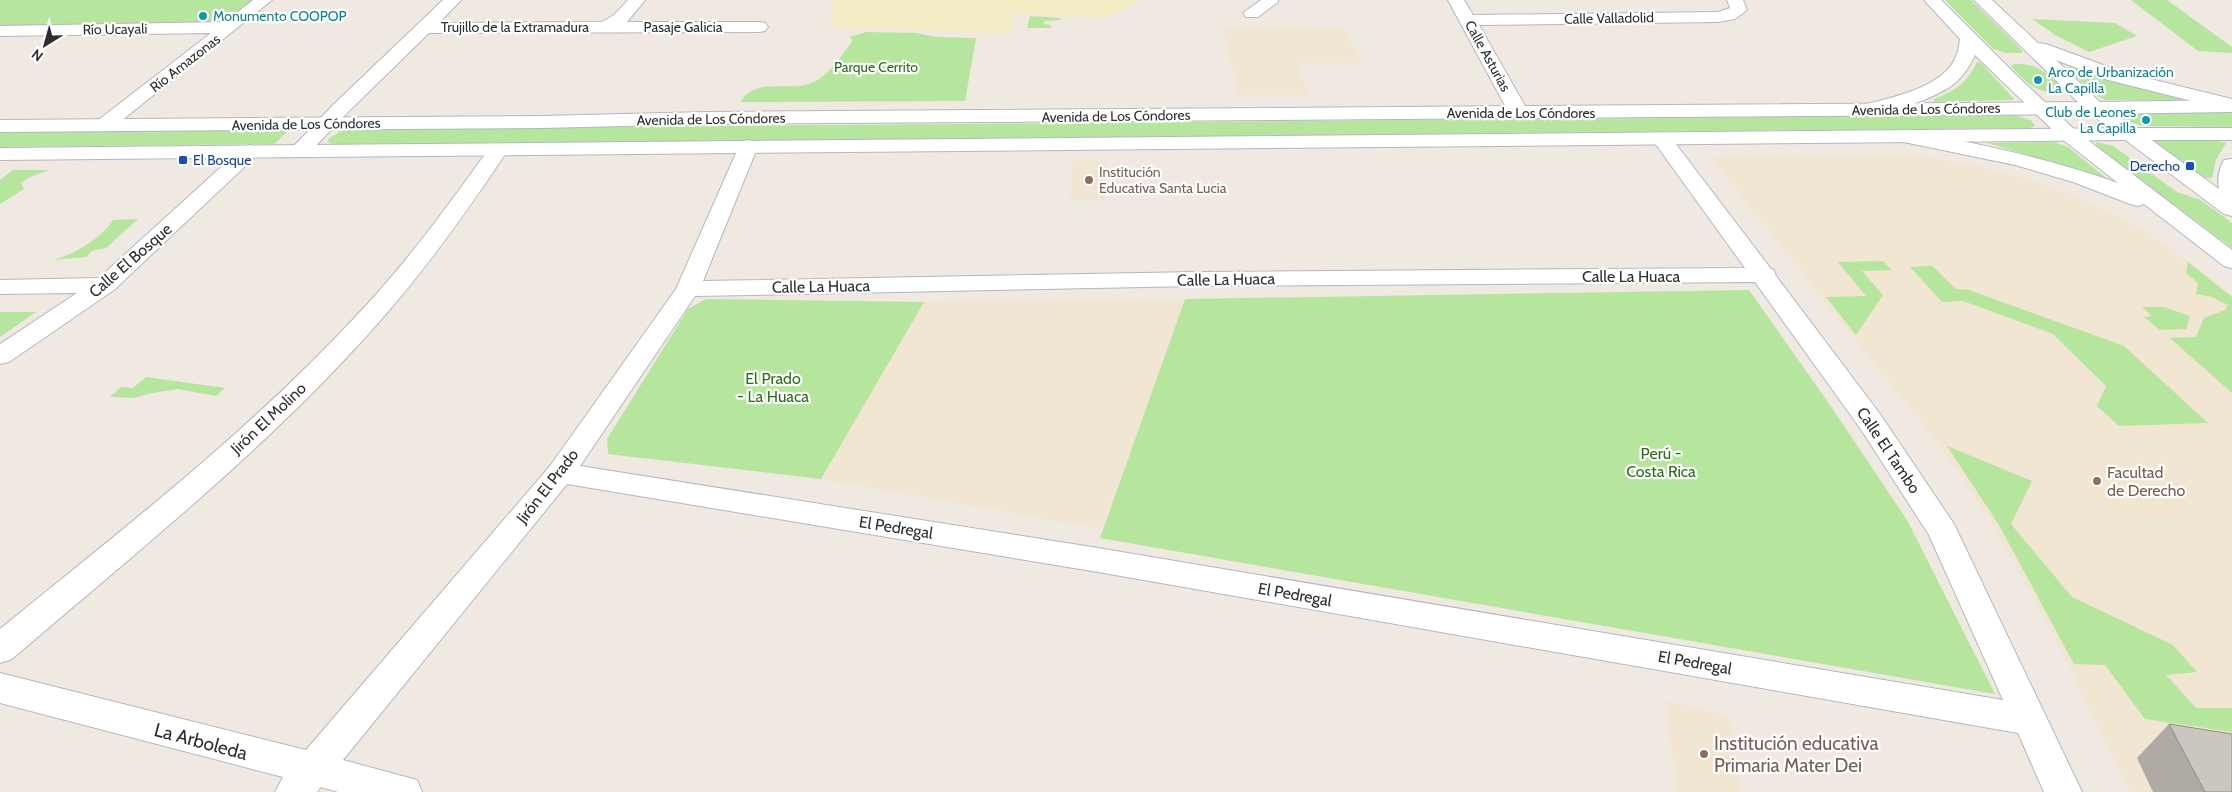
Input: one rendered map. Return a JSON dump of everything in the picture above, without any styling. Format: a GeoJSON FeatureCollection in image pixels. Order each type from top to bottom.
{"type":"FeatureCollection","features":[{"type":"Feature","properties":{"kind":"street","name":"Río Amazonas"},"geometry":{"type":"LineString","coordinates":[[104,125],[264,0]]}},
{"type":"Feature","properties":{"kind":"street"},"geometry":{"type":"LineString","coordinates":[[300,151],[453,0]]}},
{"type":"Feature","properties":{"kind":"street"},"geometry":{"type":"LineString","coordinates":[[606,27],[620,18],[638,0]]}},
{"type":"Feature","properties":{"kind":"street"},"geometry":{"type":"LineString","coordinates":[[1252,13],[1270,2],[1270,0]]}},
{"type":"Feature","properties":{"kind":"street","name":"Calle Asturias"},"geometry":{"type":"LineString","coordinates":[[1456,0],[1520,113]]}},
{"type":"Feature","properties":{"kind":"street","name":"Calle Valladolid"},"geometry":{"type":"LineString","coordinates":[[1467,20],[1718,17],[1730,15],[1738,10],[1735,0]]}},
{"type":"Feature","properties":{"kind":"street"},"geometry":{"type":"LineString","coordinates":[[1932,0],[1988,58],[2069,135],[2232,261]]}},
{"type":"Feature","properties":{"kind":"street"},"geometry":{"type":"LineString","coordinates":[[1982,0],[2021,53],[2045,61],[2095,108],[2232,209]]}},
{"type":"Feature","properties":{"kind":"street","name":"Río Ucayali"},"geometry":{"type":"LineString","coordinates":[[0,31],[230,27]]}},
{"type":"Feature","properties":{"kind":"street","name":"Trujillo de la Extramadura"},"geometry":{"type":"LineString","coordinates":[[423,28],[606,27]]}},
{"type":"Feature","properties":{"kind":"street","name":"Pasaje Galicia"},"geometry":{"type":"LineString","coordinates":[[606,27],[759,27]]}},
{"type":"Feature","properties":{"kind":"street"},"geometry":{"type":"LineString","coordinates":[[1866,110],[1912,98],[1945,82],[1964,61],[1969,50],[1969,38]]}},
{"type":"Feature","properties":{"kind":"street"},"geometry":{"type":"LineString","coordinates":[[1988,58],[2021,53],[2232,105]]}},
{"type":"Feature","properties":{"kind":"street","name":"Avenida de Los Cóndores"},"geometry":{"type":"LineString","coordinates":[[0,126],[326,124],[708,118],[2095,108],[2232,105]]}},
{"type":"Feature","properties":{"kind":"street","name":"Avenida de Los Cóndores"},"geometry":{"type":"LineString","coordinates":[[0,154],[2232,134]]}},
{"type":"Feature","properties":{"kind":"street"},"geometry":{"type":"LineString","coordinates":[[1902,136],[1964,146],[2028,161],[2097,183],[2169,213]]}},
{"type":"Feature","properties":{"kind":"street","name":"Calle El Tambo"},"geometry":{"type":"LineString","coordinates":[[1662,139],[1765,275],[1870,421],[1943,532],[2062,792]]}},
{"type":"Feature","properties":{"kind":"street","name":"Jirón El Prado"},"geometry":{"type":"LineString","coordinates":[[303,781],[560,473],[688,289],[748,146]]}},
{"type":"Feature","properties":{"kind":"street","name":"Jirón El Molino"},"geometry":{"type":"LineString","coordinates":[[0,649],[175,502],[317,372],[368,318],[429,247],[498,150]]}},
{"type":"Feature","properties":{"kind":"street","name":"Calle El Bosque"},"geometry":{"type":"LineString","coordinates":[[0,356],[104,286],[250,151]]}},
{"type":"Feature","properties":{"kind":"street"},"geometry":{"type":"LineString","coordinates":[[2232,165],[2228,182],[2232,200]]}},
{"type":"Feature","properties":{"kind":"street","name":"Calle La Huaca"},"geometry":{"type":"LineString","coordinates":[[688,289],[1197,279],[1765,275]]}},
{"type":"Feature","properties":{"kind":"street"},"geometry":{"type":"LineString","coordinates":[[0,287],[104,286]]}},
{"type":"Feature","properties":{"kind":"street","name":"El Pedregal"},"geometry":{"type":"LineString","coordinates":[[560,473],[1107,561],[2030,720]]}},
{"type":"Feature","properties":{"kind":"street","name":"La Arboleda"},"geometry":{"type":"LineString","coordinates":[[0,688],[303,781],[403,792]]}},
{"type":"Feature","properties":{"kind":"shaded area"},"geometry":{"type":"Polygon","coordinates":[[[1346,28],[1361,63],[1298,63],[1308,95],[1238,95],[1223,29],[1346,28]]]}},
{"type":"Feature","properties":{"kind":"shaded area","name":"Facultad de Derecho"},"geometry":{"type":"Polygon","coordinates":[[[1917,156],[1976,165],[2025,178],[2070,194],[2117,215],[2169,246],[2232,295],[2232,792],[2130,792],[2053,633],[1988,517],[1938,444],[1711,158],[1917,156]]]}},
{"type":"Feature","properties":{"kind":"shaded area","name":"Institución Educativa Santa Lucia"},"geometry":{"type":"Polygon","coordinates":[[[1072,161],[1107,161],[1105,200],[1070,200],[1072,161]]]}},
{"type":"Feature","properties":{"kind":"shaded area"},"geometry":{"type":"Polygon","coordinates":[[[1185,299],[1102,529],[821,479],[924,302],[1185,299]]]}},
{"type":"Feature","properties":{"kind":"shaded area","name":"Institución educativa Primaria Mater Dei"},"geometry":{"type":"Polygon","coordinates":[[[1665,701],[1728,716],[1742,792],[1678,792],[1665,701]]]}},
{"type":"Feature","properties":{"kind":"green space"},"geometry":{"type":"Polygon","coordinates":[[[0,0],[256,0],[228,19],[211,24],[0,26],[0,0]]]}},
{"type":"Feature","properties":{"kind":"green space"},"geometry":{"type":"Polygon","coordinates":[[[1945,0],[1971,0],[2022,50],[2022,53],[2006,53],[1993,49],[1945,0]]]}},
{"type":"Feature","properties":{"kind":"green space"},"geometry":{"type":"Polygon","coordinates":[[[2131,0],[2167,0],[2232,47],[2232,53],[2198,51],[2131,0]]]}},
{"type":"Feature","properties":{"kind":"green space"},"geometry":{"type":"Polygon","coordinates":[[[1030,16],[1060,18],[1061,20],[1045,21],[1043,24],[1051,25],[1052,28],[1027,28],[1030,16]]]}},
{"type":"Feature","properties":{"kind":"green space"},"geometry":{"type":"Polygon","coordinates":[[[2032,19],[2115,23],[2137,36],[2089,52],[2055,35],[2032,19]]]}},
{"type":"Feature","properties":{"kind":"green space","name":"Parque Cerrito"},"geometry":{"type":"Polygon","coordinates":[[[866,32],[916,33],[936,37],[976,38],[965,101],[740,102],[747,94],[763,87],[800,86],[816,81],[829,71],[839,59],[853,40],[849,37],[866,32]]]}},
{"type":"Feature","properties":{"kind":"green space"},"geometry":{"type":"Polygon","coordinates":[[[1977,62],[1980,62],[2013,100],[1934,102],[1934,99],[1960,85],[1977,62]]]}},
{"type":"Feature","properties":{"kind":"green space"},"geometry":{"type":"Polygon","coordinates":[[[2014,64],[2035,67],[2050,77],[2061,89],[2046,92],[2040,90],[2021,77],[2011,66],[2014,64]]]}},
{"type":"Feature","properties":{"kind":"green space"},"geometry":{"type":"Polygon","coordinates":[[[2071,66],[2182,100],[2105,100],[2096,95],[2066,68],[2071,66]]]}},
{"type":"Feature","properties":{"kind":"green space"},"geometry":{"type":"Polygon","coordinates":[[[2232,112],[2232,127],[2143,126],[2129,122],[2122,116],[2128,113],[2232,112]]]}},
{"type":"Feature","properties":{"kind":"green space"},"geometry":{"type":"Polygon","coordinates":[[[2014,115],[2031,120],[2035,126],[2030,128],[526,143],[337,144],[329,143],[328,139],[341,131],[351,129],[2014,115]]]}},
{"type":"Feature","properties":{"kind":"green space"},"geometry":{"type":"Polygon","coordinates":[[[289,130],[274,144],[0,147],[0,132],[289,130]]]}},
{"type":"Feature","properties":{"kind":"green space"},"geometry":{"type":"Polygon","coordinates":[[[2218,141],[2226,143],[2216,160],[2212,178],[2204,178],[2153,142],[2218,141]]]}},
{"type":"Feature","properties":{"kind":"green space"},"geometry":{"type":"Polygon","coordinates":[[[2054,142],[2068,147],[2110,181],[1988,143],[2054,142]]]}},
{"type":"Feature","properties":{"kind":"green space"},"geometry":{"type":"Polygon","coordinates":[[[2096,142],[2113,146],[2177,192],[2201,200],[2232,223],[2232,248],[2096,146],[2096,142]]]}},
{"type":"Feature","properties":{"kind":"green space"},"geometry":{"type":"Polygon","coordinates":[[[13,170],[49,170],[28,178],[21,183],[24,189],[0,204],[0,180],[13,170]]]}},
{"type":"Feature","properties":{"kind":"green space"},"geometry":{"type":"Polygon","coordinates":[[[138,219],[106,248],[92,251],[86,257],[53,260],[69,254],[94,240],[113,220],[138,219]]]}},
{"type":"Feature","properties":{"kind":"green space"},"geometry":{"type":"Polygon","coordinates":[[[1883,261],[1892,270],[1862,271],[1883,295],[1856,335],[1826,297],[1866,296],[1838,262],[1883,261]]]}},
{"type":"Feature","properties":{"kind":"green space"},"geometry":{"type":"Polygon","coordinates":[[[2188,262],[2232,297],[2232,393],[2170,338],[2196,337],[2204,318],[2225,310],[2228,305],[2212,297],[2196,294],[2198,283],[2186,273],[2188,262]]]}},
{"type":"Feature","properties":{"kind":"green space"},"geometry":{"type":"Polygon","coordinates":[[[1932,266],[1956,289],[1969,290],[2124,346],[2208,423],[2119,426],[2097,406],[2106,386],[2053,334],[1963,301],[1942,302],[1910,267],[1932,266]]]}},
{"type":"Feature","properties":{"kind":"green space","name":"Perú - Costa Rica"},"geometry":{"type":"Polygon","coordinates":[[[1749,290],[1830,405],[1907,520],[1995,694],[1100,538],[1185,299],[1749,290]]]}},
{"type":"Feature","properties":{"kind":"green space","name":"El Prado - La Huaca"},"geometry":{"type":"Polygon","coordinates":[[[706,299],[924,302],[821,479],[608,454],[607,439],[688,309],[706,299]]]}},
{"type":"Feature","properties":{"kind":"green space"},"geometry":{"type":"Polygon","coordinates":[[[2142,307],[2164,307],[2190,316],[2186,329],[2160,330],[2144,317],[2152,316],[2142,307]]]}},
{"type":"Feature","properties":{"kind":"green space"},"geometry":{"type":"Polygon","coordinates":[[[0,312],[36,312],[0,337],[0,312]]]}},
{"type":"Feature","properties":{"kind":"green space"},"geometry":{"type":"Polygon","coordinates":[[[146,377],[225,388],[216,396],[178,389],[134,398],[110,397],[121,387],[133,388],[146,377]]]}},
{"type":"Feature","properties":{"kind":"green space"},"geometry":{"type":"Polygon","coordinates":[[[1947,446],[2032,481],[2011,524],[2072,597],[2173,645],[2197,672],[2166,675],[2196,708],[2232,708],[2232,732],[2145,719],[2105,665],[2074,664],[1999,525],[1947,446]]]}},
{"type":"Feature","properties":{"kind":"sand"},"geometry":{"type":"Polygon","coordinates":[[[834,0],[1140,0],[1106,18],[1014,14],[1009,34],[830,27],[834,0]]]}},
{"type":"Feature","properties":{"kind":"building"},"geometry":{"type":"Polygon","coordinates":[[[2169,724],[2232,734],[2232,792],[2205,792],[2169,724]]]}},
{"type":"Feature","properties":{"kind":"place","name":"Monumento COOPOP"},"geometry":{"type":"Point","coordinates":[203,16]}},
{"type":"Feature","properties":{"kind":"place","name":"Arco de Urbanización La Capilla"},"geometry":{"type":"Point","coordinates":[2038,80]}},
{"type":"Feature","properties":{"kind":"place","name":"Club de Leones La Capilla"},"geometry":{"type":"Point","coordinates":[2146,120]}},
{"type":"Feature","properties":{"kind":"place","name":"El Bosque"},"geometry":{"type":"Point","coordinates":[183,160]}},
{"type":"Feature","properties":{"kind":"place","name":"Derecho"},"geometry":{"type":"Point","coordinates":[2190,166]}},
{"type":"Feature","properties":{"kind":"place","name":"Institución Educativa Santa Lucia"},"geometry":{"type":"Point","coordinates":[1089,180]}},
{"type":"Feature","properties":{"kind":"place","name":"Facultad de Derecho"},"geometry":{"type":"Point","coordinates":[2097,481]}},
{"type":"Feature","properties":{"kind":"place","name":"Institución educativa Primaria Mater Dei"},"geometry":{"type":"Point","coordinates":[1704,754]}}]}
